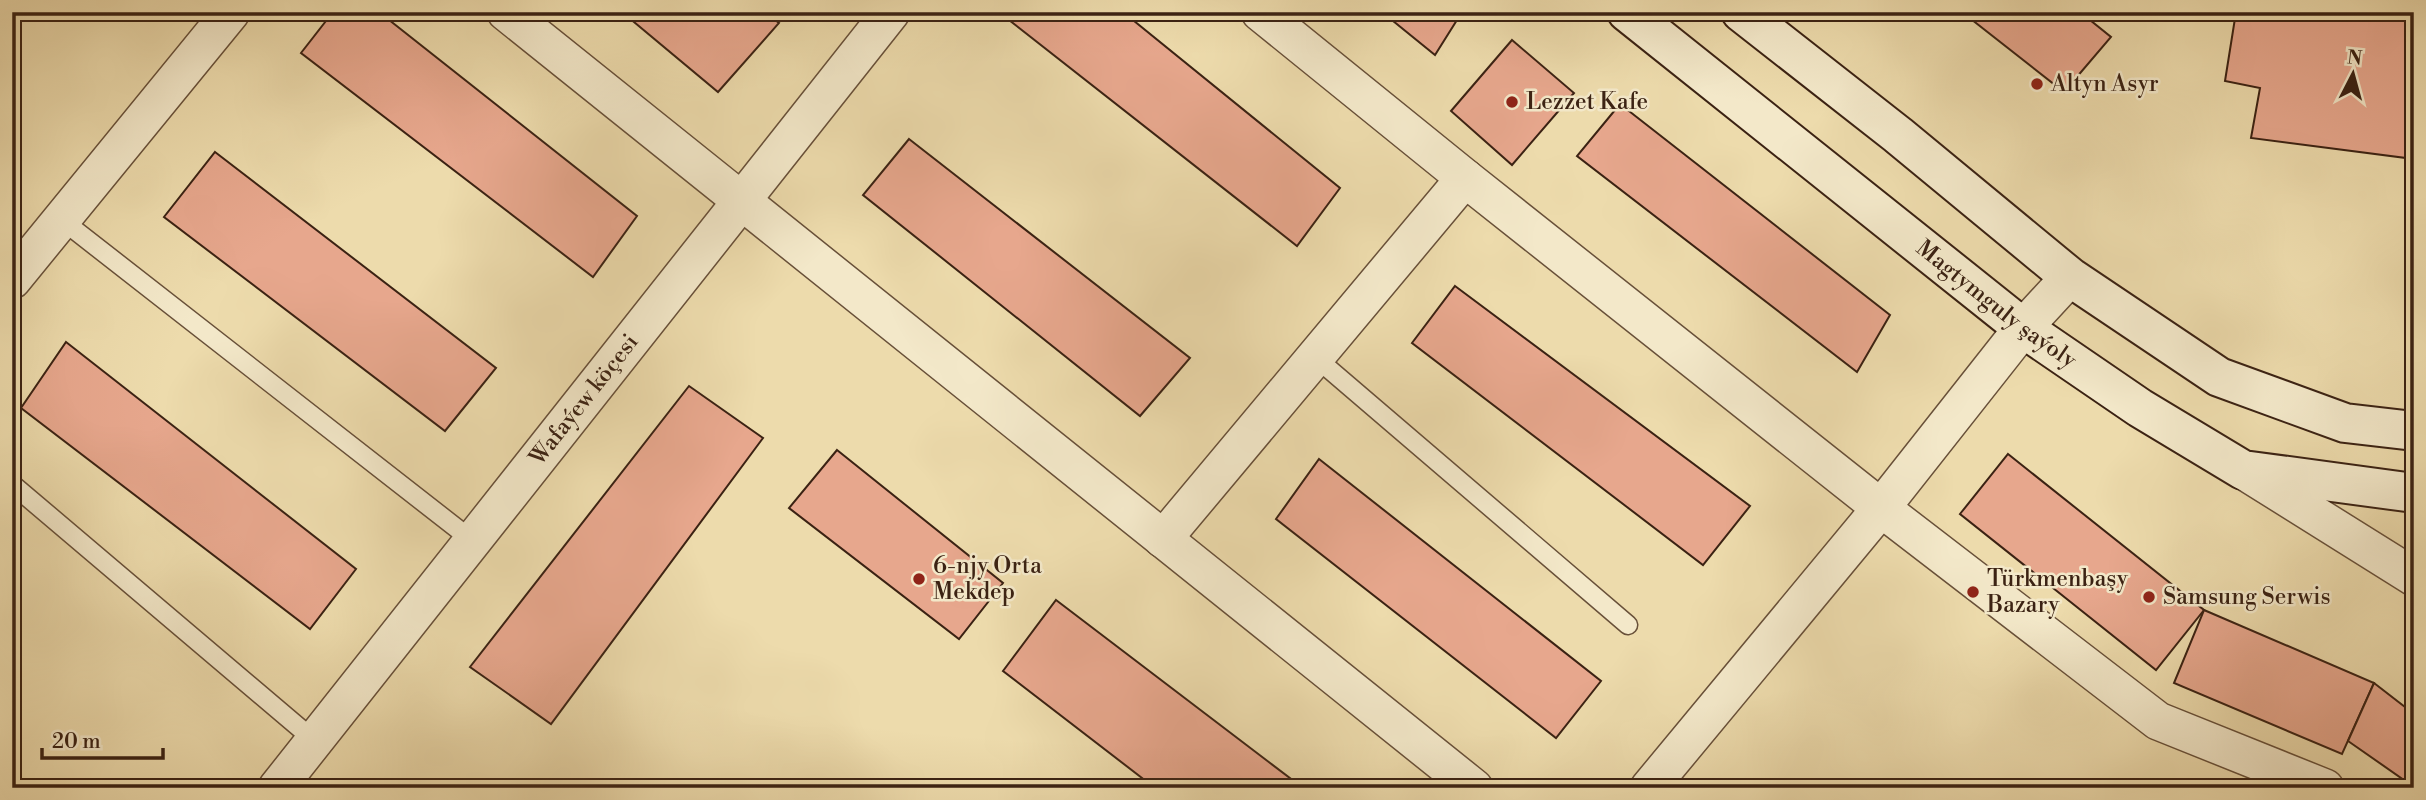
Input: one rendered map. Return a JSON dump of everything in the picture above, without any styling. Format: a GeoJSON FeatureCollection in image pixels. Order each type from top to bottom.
{"type":"FeatureCollection","features":[{"type":"Feature","properties":{"kind":"street"},"geometry":{"type":"LineString","coordinates":[[12,280],[231,12]]}},
{"type":"Feature","properties":{"kind":"street"},"geometry":{"type":"LineString","coordinates":[[506,12],[1474,788]]}},
{"type":"Feature","properties":{"kind":"street","name":"Wafaýew köçesi"},"geometry":{"type":"LineString","coordinates":[[277,788],[891,12]]}},
{"type":"Feature","properties":{"kind":"street"},"geometry":{"type":"LineString","coordinates":[[1260,12],[1881,508],[2158,721],[2325,788]]}},
{"type":"Feature","properties":{"kind":"street","name":"Magtymguly şaýoly"},"geometry":{"type":"LineString","coordinates":[[1627,12],[2023,328],[2140,408],[2243,470],[2414,493]]}},
{"type":"Feature","properties":{"kind":"street"},"geometry":{"type":"LineString","coordinates":[[1741,12],[1898,135],[2070,276],[2220,377],[2345,423],[2414,431]]}},
{"type":"Feature","properties":{"kind":"street"},"geometry":{"type":"LineString","coordinates":[[1163,539],[1465,178]]}},
{"type":"Feature","properties":{"kind":"street"},"geometry":{"type":"LineString","coordinates":[[1649,788],[1881,508],[2023,328],[2070,276]]}},
{"type":"Feature","properties":{"kind":"street"},"geometry":{"type":"LineString","coordinates":[[2243,470],[2414,577]]}},
{"type":"Feature","properties":{"kind":"lane"},"geometry":{"type":"LineString","coordinates":[[62,220],[473,541]]}},
{"type":"Feature","properties":{"kind":"lane"},"geometry":{"type":"LineString","coordinates":[[1315,357],[1628,625]]}},
{"type":"Feature","properties":{"kind":"lane"},"geometry":{"type":"LineString","coordinates":[[12,484],[315,741]]}},
{"type":"Feature","properties":{"kind":"building"},"geometry":{"type":"Polygon","coordinates":[[[333,12],[379,12],[637,216],[593,277],[301,53],[333,12]]]}},
{"type":"Feature","properties":{"kind":"building"},"geometry":{"type":"Polygon","coordinates":[[[622,12],[765,12],[779,23],[718,92],[622,12]]]}},
{"type":"Feature","properties":{"kind":"building"},"geometry":{"type":"Polygon","coordinates":[[[1014,12],[1123,12],[1340,188],[1297,246],[1009,20],[1014,12]]]}},
{"type":"Feature","properties":{"kind":"building"},"geometry":{"type":"Polygon","coordinates":[[[1382,12],[1462,12],[1435,55],[1382,12]]]}},
{"type":"Feature","properties":{"kind":"building"},"geometry":{"type":"Polygon","coordinates":[[[1962,12],[2080,12],[2111,37],[2064,92],[1962,12]]]}},
{"type":"Feature","properties":{"kind":"building"},"geometry":{"type":"Polygon","coordinates":[[[2236,12],[2414,12],[2414,159],[2251,138],[2260,88],[2225,81],[2236,12]]]}},
{"type":"Feature","properties":{"kind":"building","name":"Lezzet Kafe"},"geometry":{"type":"Polygon","coordinates":[[[1512,40],[1574,93],[1512,165],[1451,111],[1512,40]]]}},
{"type":"Feature","properties":{"kind":"building"},"geometry":{"type":"Polygon","coordinates":[[[1620,104],[1890,315],[1857,372],[1577,156],[1620,104]]]}},
{"type":"Feature","properties":{"kind":"building"},"geometry":{"type":"Polygon","coordinates":[[[909,139],[1190,358],[1140,416],[863,195],[909,139]]]}},
{"type":"Feature","properties":{"kind":"building"},"geometry":{"type":"Polygon","coordinates":[[[215,152],[496,368],[445,431],[164,217],[215,152]]]}},
{"type":"Feature","properties":{"kind":"building"},"geometry":{"type":"Polygon","coordinates":[[[1455,286],[1750,506],[1703,565],[1412,343],[1455,286]]]}},
{"type":"Feature","properties":{"kind":"building"},"geometry":{"type":"Polygon","coordinates":[[[66,342],[356,569],[310,629],[21,408],[66,342]]]}},
{"type":"Feature","properties":{"kind":"building"},"geometry":{"type":"Polygon","coordinates":[[[689,386],[763,438],[551,724],[470,667],[689,386]]]}},
{"type":"Feature","properties":{"kind":"building"},"geometry":{"type":"Polygon","coordinates":[[[837,450],[1003,583],[959,639],[789,508],[837,450]]]}},
{"type":"Feature","properties":{"kind":"building"},"geometry":{"type":"Polygon","coordinates":[[[2008,454],[2204,610],[2156,670],[1960,514],[2008,454]]]}},
{"type":"Feature","properties":{"kind":"building"},"geometry":{"type":"Polygon","coordinates":[[[1319,459],[1601,681],[1556,738],[1276,519],[1319,459]]]}},
{"type":"Feature","properties":{"kind":"building"},"geometry":{"type":"Polygon","coordinates":[[[1056,600],[1303,788],[1155,788],[1003,671],[1056,600]]]}},
{"type":"Feature","properties":{"kind":"building"},"geometry":{"type":"Polygon","coordinates":[[[2204,610],[2374,683],[2342,754],[2174,683],[2204,610]]]}},
{"type":"Feature","properties":{"kind":"building"},"geometry":{"type":"Polygon","coordinates":[[[2374,683],[2414,714],[2414,787],[2348,741],[2374,683]]]}},
{"type":"Feature","properties":{"kind":"place","name":"Altyn Asyr"},"geometry":{"type":"Point","coordinates":[2037,84]}},
{"type":"Feature","properties":{"kind":"place","name":"Lezzet Kafe"},"geometry":{"type":"Point","coordinates":[1512,102]}},
{"type":"Feature","properties":{"kind":"place","name":"6-njy Orta Mekdep"},"geometry":{"type":"Point","coordinates":[919,579]}},
{"type":"Feature","properties":{"kind":"place","name":"Türkmenbaşy Bazary"},"geometry":{"type":"Point","coordinates":[1973,592]}},
{"type":"Feature","properties":{"kind":"place","name":"Samsung Serwis"},"geometry":{"type":"Point","coordinates":[2149,597]}}]}
